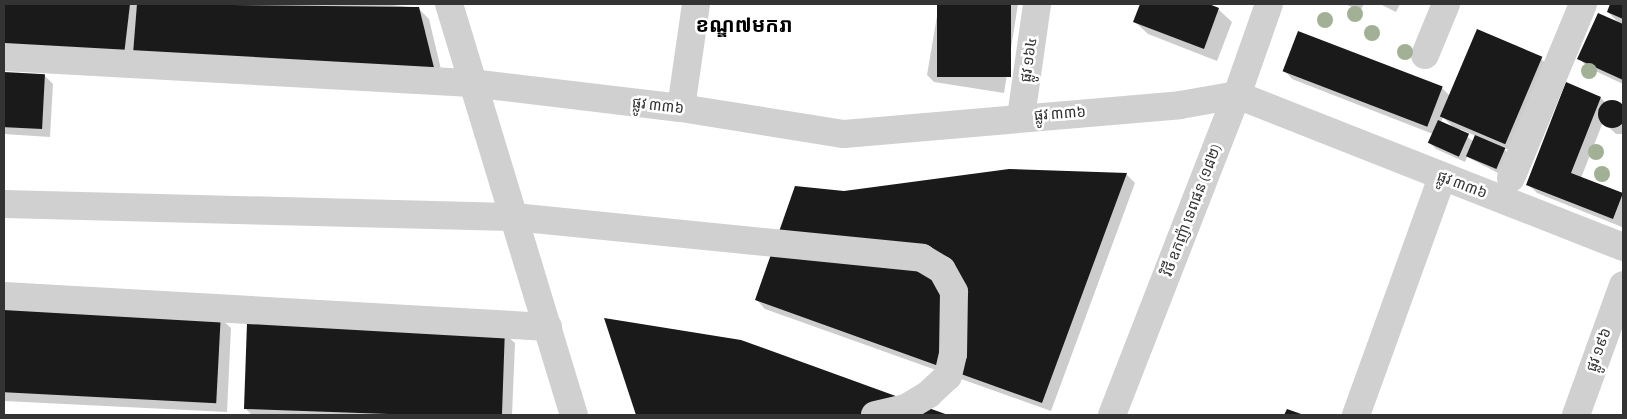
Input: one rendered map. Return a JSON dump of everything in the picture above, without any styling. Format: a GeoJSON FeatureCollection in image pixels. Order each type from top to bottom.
{"type":"FeatureCollection","features":[{"type":"Feature","properties":{"kind":"street"},"geometry":{"type":"LineString","coordinates":[[449,4],[471,83],[574,415]]}},
{"type":"Feature","properties":{"kind":"street"},"geometry":{"type":"LineString","coordinates":[[681,108],[696,4]]}},
{"type":"Feature","properties":{"kind":"street","name":"ផ្លូវ ១៦៤"},"geometry":{"type":"LineString","coordinates":[[1021,117],[1037,4]]}},
{"type":"Feature","properties":{"kind":"street","name":"វិថី ឧកញ៉ា ទេពផន (១៨២)"},"geometry":{"type":"LineString","coordinates":[[1112,415],[1237,95],[1269,4]]}},
{"type":"Feature","properties":{"kind":"street"},"geometry":{"type":"LineString","coordinates":[[1425,55],[1446,4]]}},
{"type":"Feature","properties":{"kind":"street"},"geometry":{"type":"LineString","coordinates":[[1511,178],[1584,4]]}},
{"type":"Feature","properties":{"kind":"street","name":"ផ្លូវ ៣៣៦"},"geometry":{"type":"LineString","coordinates":[[4,58],[471,83],[681,108],[844,134],[906,131],[1021,117],[1180,106],[1237,95],[1442,177],[1623,246]]}},
{"type":"Feature","properties":{"kind":"street"},"geometry":{"type":"LineString","coordinates":[[1356,415],[1442,177]]}},
{"type":"Feature","properties":{"kind":"street"},"geometry":{"type":"LineString","coordinates":[[4,204],[514,217],[922,258],[942,270],[954,292],[953,354],[948,376],[929,394],[906,408],[875,415]]}},
{"type":"Feature","properties":{"kind":"street","name":"ផ្លូវ ១៩៦"},"geometry":{"type":"LineString","coordinates":[[1576,415],[1623,285]]}},
{"type":"Feature","properties":{"kind":"street"},"geometry":{"type":"LineString","coordinates":[[4,296],[548,327]]}},
{"type":"Feature","properties":{"kind":"building"},"geometry":{"type":"Polygon","coordinates":[[[4,4],[130,4],[124,55],[4,45],[4,4]]]}},
{"type":"Feature","properties":{"kind":"building"},"geometry":{"type":"Polygon","coordinates":[[[137,4],[419,7],[436,76],[133,54],[137,4]]]}},
{"type":"Feature","properties":{"kind":"building"},"geometry":{"type":"Polygon","coordinates":[[[937,4],[1011,4],[1011,77],[937,77],[937,4]]]}},
{"type":"Feature","properties":{"kind":"building"},"geometry":{"type":"Polygon","coordinates":[[[1140,4],[1209,4],[1219,8],[1204,49],[1133,22],[1140,4]]]}},
{"type":"Feature","properties":{"kind":"building"},"geometry":{"type":"Polygon","coordinates":[[[1610,4],[1623,4],[1623,19],[1607,12],[1610,4]]]}},
{"type":"Feature","properties":{"kind":"building"},"geometry":{"type":"Polygon","coordinates":[[[1598,13],[1623,24],[1623,80],[1577,59],[1598,13]]]}},
{"type":"Feature","properties":{"kind":"building"},"geometry":{"type":"Polygon","coordinates":[[[1477,29],[1542,57],[1505,144],[1440,116],[1477,29]]]}},
{"type":"Feature","properties":{"kind":"building"},"geometry":{"type":"Polygon","coordinates":[[[1298,31],[1443,87],[1427,127],[1283,71],[1298,31]]]}},
{"type":"Feature","properties":{"kind":"building"},"geometry":{"type":"Polygon","coordinates":[[[4,72],[45,74],[42,129],[4,127],[4,72]]]}},
{"type":"Feature","properties":{"kind":"building"},"geometry":{"type":"Polygon","coordinates":[[[1566,82],[1601,97],[1571,173],[1623,193],[1613,219],[1526,185],[1566,82]]]}},
{"type":"Feature","properties":{"kind":"building"},"geometry":{"type":"Polygon","coordinates":[[[1612,100],[1622,104],[1626,114],[1622,124],[1612,128],[1602,124],[1598,114],[1602,104],[1612,100]]]}},
{"type":"Feature","properties":{"kind":"building"},"geometry":{"type":"Polygon","coordinates":[[[1438,120],[1469,134],[1459,157],[1428,143],[1438,120]]]}},
{"type":"Feature","properties":{"kind":"building"},"geometry":{"type":"Polygon","coordinates":[[[1475,135],[1505,148],[1496,169],[1466,156],[1475,135]]]}},
{"type":"Feature","properties":{"kind":"building"},"geometry":{"type":"Polygon","coordinates":[[[1009,169],[1127,173],[1042,403],[755,300],[795,186],[844,191],[1009,169]]]}},
{"type":"Feature","properties":{"kind":"building"},"geometry":{"type":"Polygon","coordinates":[[[4,306],[221,317],[216,403],[4,392],[4,306]]]}},
{"type":"Feature","properties":{"kind":"building"},"geometry":{"type":"Polygon","coordinates":[[[604,318],[741,340],[948,415],[636,415],[604,318]]]}},
{"type":"Feature","properties":{"kind":"building"},"geometry":{"type":"Polygon","coordinates":[[[247,323],[505,332],[502,415],[417,415],[244,409],[247,323]]]}},
{"type":"Feature","properties":{"kind":"building"},"geometry":{"type":"Polygon","coordinates":[[[1287,409],[1304,415],[1284,415],[1287,409]]]}},
{"type":"Feature","properties":{"kind":"district","name":"ខណ្ឌ៧មករា"},"geometry":{"type":"Point","coordinates":[744,26]}}]}
